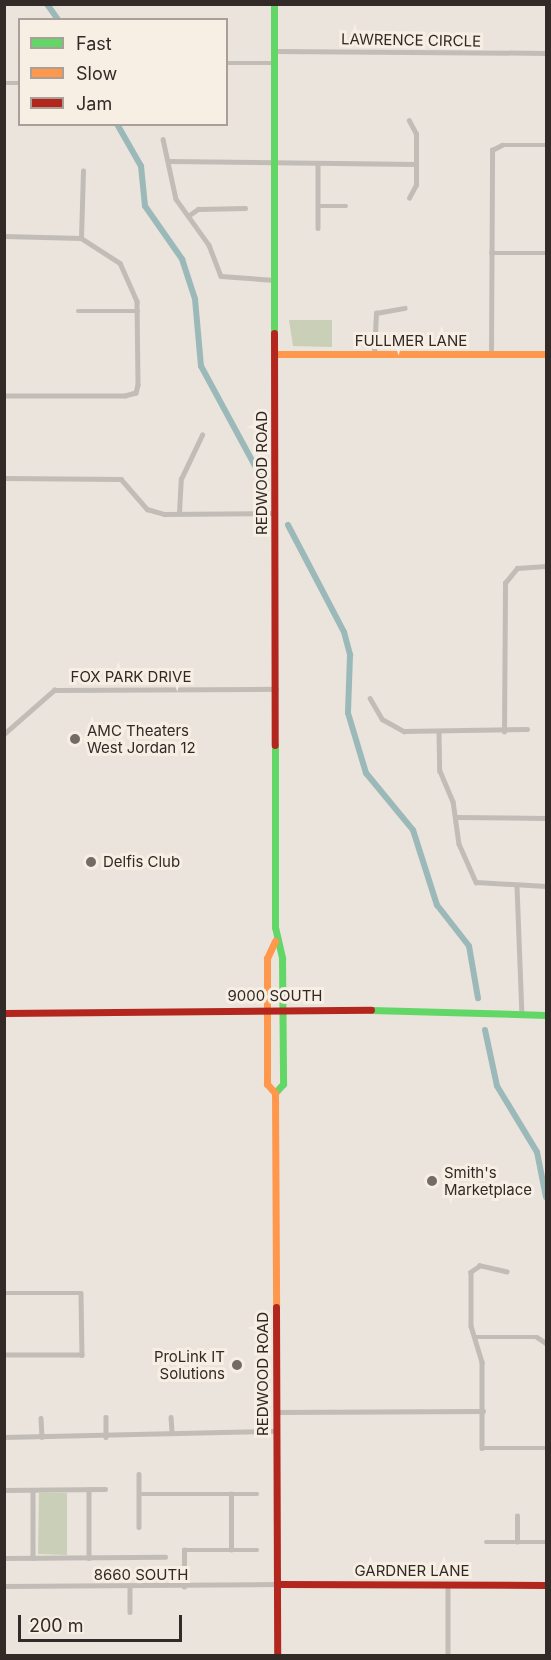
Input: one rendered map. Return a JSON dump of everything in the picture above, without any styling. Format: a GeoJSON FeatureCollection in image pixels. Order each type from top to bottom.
{"type":"FeatureCollection","features":[{"type":"Feature","properties":{"kind":"main road","name":"REDWOOD ROAD"},"geometry":{"type":"LineString","coordinates":[[274,4],[275,941],[282,958],[283,1084],[275,1093]]}},
{"type":"Feature","properties":{"kind":"main road","name":"FULLMER LANE"},"geometry":{"type":"LineString","coordinates":[[275,354],[546,354]]}},
{"type":"Feature","properties":{"kind":"main road","name":"REDWOOD ROAD"},"geometry":{"type":"LineString","coordinates":[[275,941],[267,958],[267,1084],[275,1093],[277,1656]]}},
{"type":"Feature","properties":{"kind":"main road","name":"9000 SOUTH"},"geometry":{"type":"LineString","coordinates":[[4,1013],[282,1009],[546,1016]]}},
{"type":"Feature","properties":{"kind":"main road","name":"GARDNER LANE"},"geometry":{"type":"LineString","coordinates":[[277,1584],[546,1585]]}},
{"type":"Feature","properties":{"kind":"street","name":"LAWRENCE CIRCLE"},"geometry":{"type":"LineString","coordinates":[[274,51],[546,53]]}},
{"type":"Feature","properties":{"kind":"street"},"geometry":{"type":"LineString","coordinates":[[228,63],[275,63]]}},
{"type":"Feature","properties":{"kind":"street"},"geometry":{"type":"LineString","coordinates":[[409,121],[416,134],[416,164],[409,198]]}},
{"type":"Feature","properties":{"kind":"street"},"geometry":{"type":"LineString","coordinates":[[163,140],[174,195],[224,278],[275,279]]}},
{"type":"Feature","properties":{"kind":"street"},"geometry":{"type":"LineString","coordinates":[[491,354],[493,147],[546,145]]}},
{"type":"Feature","properties":{"kind":"street"},"geometry":{"type":"LineString","coordinates":[[169,161],[275,162],[318,165],[416,164]]}},
{"type":"Feature","properties":{"kind":"street"},"geometry":{"type":"LineString","coordinates":[[318,165],[318,228]]}},
{"type":"Feature","properties":{"kind":"street"},"geometry":{"type":"LineString","coordinates":[[81,238],[83,171]]}},
{"type":"Feature","properties":{"kind":"street"},"geometry":{"type":"LineString","coordinates":[[318,206],[346,206]]}},
{"type":"Feature","properties":{"kind":"street"},"geometry":{"type":"LineString","coordinates":[[188,216],[198,209],[245,208]]}},
{"type":"Feature","properties":{"kind":"street"},"geometry":{"type":"LineString","coordinates":[[4,236],[81,238],[120,263],[133,284],[138,311],[136,393],[4,396]]}},
{"type":"Feature","properties":{"kind":"street"},"geometry":{"type":"LineString","coordinates":[[491,253],[546,253]]}},
{"type":"Feature","properties":{"kind":"street"},"geometry":{"type":"LineString","coordinates":[[374,354],[376,313],[405,308]]}},
{"type":"Feature","properties":{"kind":"street"},"geometry":{"type":"LineString","coordinates":[[78,311],[138,311]]}},
{"type":"Feature","properties":{"kind":"street"},"geometry":{"type":"LineString","coordinates":[[179,513],[181,479],[202,435]]}},
{"type":"Feature","properties":{"kind":"street"},"geometry":{"type":"LineString","coordinates":[[4,478],[121,479],[147,509],[179,513],[275,513]]}},
{"type":"Feature","properties":{"kind":"street"},"geometry":{"type":"LineString","coordinates":[[504,732],[504,586],[511,571],[546,566]]}},
{"type":"Feature","properties":{"kind":"street","name":"FOX PARK DRIVE"},"geometry":{"type":"LineString","coordinates":[[4,734],[54,690],[276,688]]}},
{"type":"Feature","properties":{"kind":"street"},"geometry":{"type":"LineString","coordinates":[[370,698],[374,711],[393,727],[439,732],[504,732],[527,729]]}},
{"type":"Feature","properties":{"kind":"street"},"geometry":{"type":"LineString","coordinates":[[439,732],[440,771],[456,817],[459,844],[476,882],[486,886],[546,886]]}},
{"type":"Feature","properties":{"kind":"street"},"geometry":{"type":"LineString","coordinates":[[456,817],[546,818]]}},
{"type":"Feature","properties":{"kind":"street"},"geometry":{"type":"LineString","coordinates":[[517,886],[522,1015]]}},
{"type":"Feature","properties":{"kind":"street"},"geometry":{"type":"LineString","coordinates":[[507,1272],[496,1266],[473,1269],[475,1337],[482,1362],[482,1448],[546,1448]]}},
{"type":"Feature","properties":{"kind":"street"},"geometry":{"type":"LineString","coordinates":[[4,1293],[81,1293],[82,1354],[4,1354]]}},
{"type":"Feature","properties":{"kind":"street"},"geometry":{"type":"LineString","coordinates":[[475,1337],[546,1342]]}},
{"type":"Feature","properties":{"kind":"street"},"geometry":{"type":"LineString","coordinates":[[277,1412],[483,1411]]}},
{"type":"Feature","properties":{"kind":"street"},"geometry":{"type":"LineString","coordinates":[[106,1417],[106,1437]]}},
{"type":"Feature","properties":{"kind":"street"},"geometry":{"type":"LineString","coordinates":[[171,1417],[172,1432]]}},
{"type":"Feature","properties":{"kind":"street"},"geometry":{"type":"LineString","coordinates":[[41,1418],[42,1437]]}},
{"type":"Feature","properties":{"kind":"street"},"geometry":{"type":"LineString","coordinates":[[4,1437],[106,1437],[172,1432],[277,1431]]}},
{"type":"Feature","properties":{"kind":"street"},"geometry":{"type":"LineString","coordinates":[[139,1474],[139,1527]]}},
{"type":"Feature","properties":{"kind":"street"},"geometry":{"type":"LineString","coordinates":[[4,1490],[105,1490]]}},
{"type":"Feature","properties":{"kind":"street"},"geometry":{"type":"LineString","coordinates":[[33,1490],[33,1558]]}},
{"type":"Feature","properties":{"kind":"street"},"geometry":{"type":"LineString","coordinates":[[89,1490],[89,1558]]}},
{"type":"Feature","properties":{"kind":"street"},"geometry":{"type":"LineString","coordinates":[[139,1494],[257,1494]]}},
{"type":"Feature","properties":{"kind":"street"},"geometry":{"type":"LineString","coordinates":[[231,1494],[231,1550]]}},
{"type":"Feature","properties":{"kind":"street"},"geometry":{"type":"LineString","coordinates":[[517,1516],[517,1542]]}},
{"type":"Feature","properties":{"kind":"street"},"geometry":{"type":"LineString","coordinates":[[486,1542],[546,1542]]}},
{"type":"Feature","properties":{"kind":"street"},"geometry":{"type":"LineString","coordinates":[[184,1587],[184,1550],[258,1550]]}},
{"type":"Feature","properties":{"kind":"street"},"geometry":{"type":"LineString","coordinates":[[4,1558],[165,1557]]}},
{"type":"Feature","properties":{"kind":"street","name":"8660 SOUTH"},"geometry":{"type":"LineString","coordinates":[[4,1586],[184,1587],[277,1584]]}},
{"type":"Feature","properties":{"kind":"street"},"geometry":{"type":"LineString","coordinates":[[448,1584],[448,1656]]}},
{"type":"Feature","properties":{"kind":"street"},"geometry":{"type":"LineString","coordinates":[[130,1587],[130,1612]]}},
{"type":"Feature","properties":{"kind":"green space"},"geometry":{"type":"Polygon","coordinates":[[[289,320],[332,320],[332,347],[293,346],[289,320]]]}},
{"type":"Feature","properties":{"kind":"green space"},"geometry":{"type":"Polygon","coordinates":[[[39,1493],[67,1493],[67,1555],[38,1554],[39,1493]]]}},
{"type":"Feature","properties":{"kind":"waterway"},"geometry":{"type":"LineString","coordinates":[[47,4],[57,18]]}},
{"type":"Feature","properties":{"kind":"waterway"},"geometry":{"type":"LineString","coordinates":[[118,126],[141,166],[145,206],[182,259],[195,299],[201,366],[262,479]]}},
{"type":"Feature","properties":{"kind":"waterway"},"geometry":{"type":"LineString","coordinates":[[288,525],[344,632],[350,655],[348,713],[366,773],[413,830],[437,905],[469,946],[478,998]]}},
{"type":"Feature","properties":{"kind":"waterway"},"geometry":{"type":"LineString","coordinates":[[485,1030],[497,1086],[537,1152],[546,1197]]}},
{"type":"Feature","properties":{"kind":"traffic: fast"},"geometry":{"type":"LineString","coordinates":[[274,4],[274,333]]}},
{"type":"Feature","properties":{"kind":"traffic: fast"},"geometry":{"type":"LineString","coordinates":[[275,745],[275,927],[282,958],[283,1084],[275,1093]]}},
{"type":"Feature","properties":{"kind":"traffic: fast"},"geometry":{"type":"LineString","coordinates":[[371,1010],[546,1015]]}},
{"type":"Feature","properties":{"kind":"traffic: slow"},"geometry":{"type":"LineString","coordinates":[[275,354],[546,354]]}},
{"type":"Feature","properties":{"kind":"traffic: slow"},"geometry":{"type":"LineString","coordinates":[[275,941],[267,958],[267,1084],[275,1093],[276,1307]]}},
{"type":"Feature","properties":{"kind":"traffic: jam"},"geometry":{"type":"LineString","coordinates":[[274,333],[275,745]]}},
{"type":"Feature","properties":{"kind":"traffic: jam"},"geometry":{"type":"LineString","coordinates":[[4,1013],[371,1010]]}},
{"type":"Feature","properties":{"kind":"traffic: jam"},"geometry":{"type":"LineString","coordinates":[[276,1307],[277,1656]]}},
{"type":"Feature","properties":{"kind":"traffic: jam"},"geometry":{"type":"LineString","coordinates":[[277,1584],[546,1585]]}},
{"type":"Feature","properties":{"kind":"place","name":"AMC Theaters West Jordan 12"},"geometry":{"type":"Point","coordinates":[75,739]}},
{"type":"Feature","properties":{"kind":"place","name":"Delfis Club"},"geometry":{"type":"Point","coordinates":[91,862]}},
{"type":"Feature","properties":{"kind":"place","name":"Smith's Marketplace"},"geometry":{"type":"Point","coordinates":[432,1181]}},
{"type":"Feature","properties":{"kind":"place","name":"ProLink IT Solutions"},"geometry":{"type":"Point","coordinates":[237,1365]}}]}
